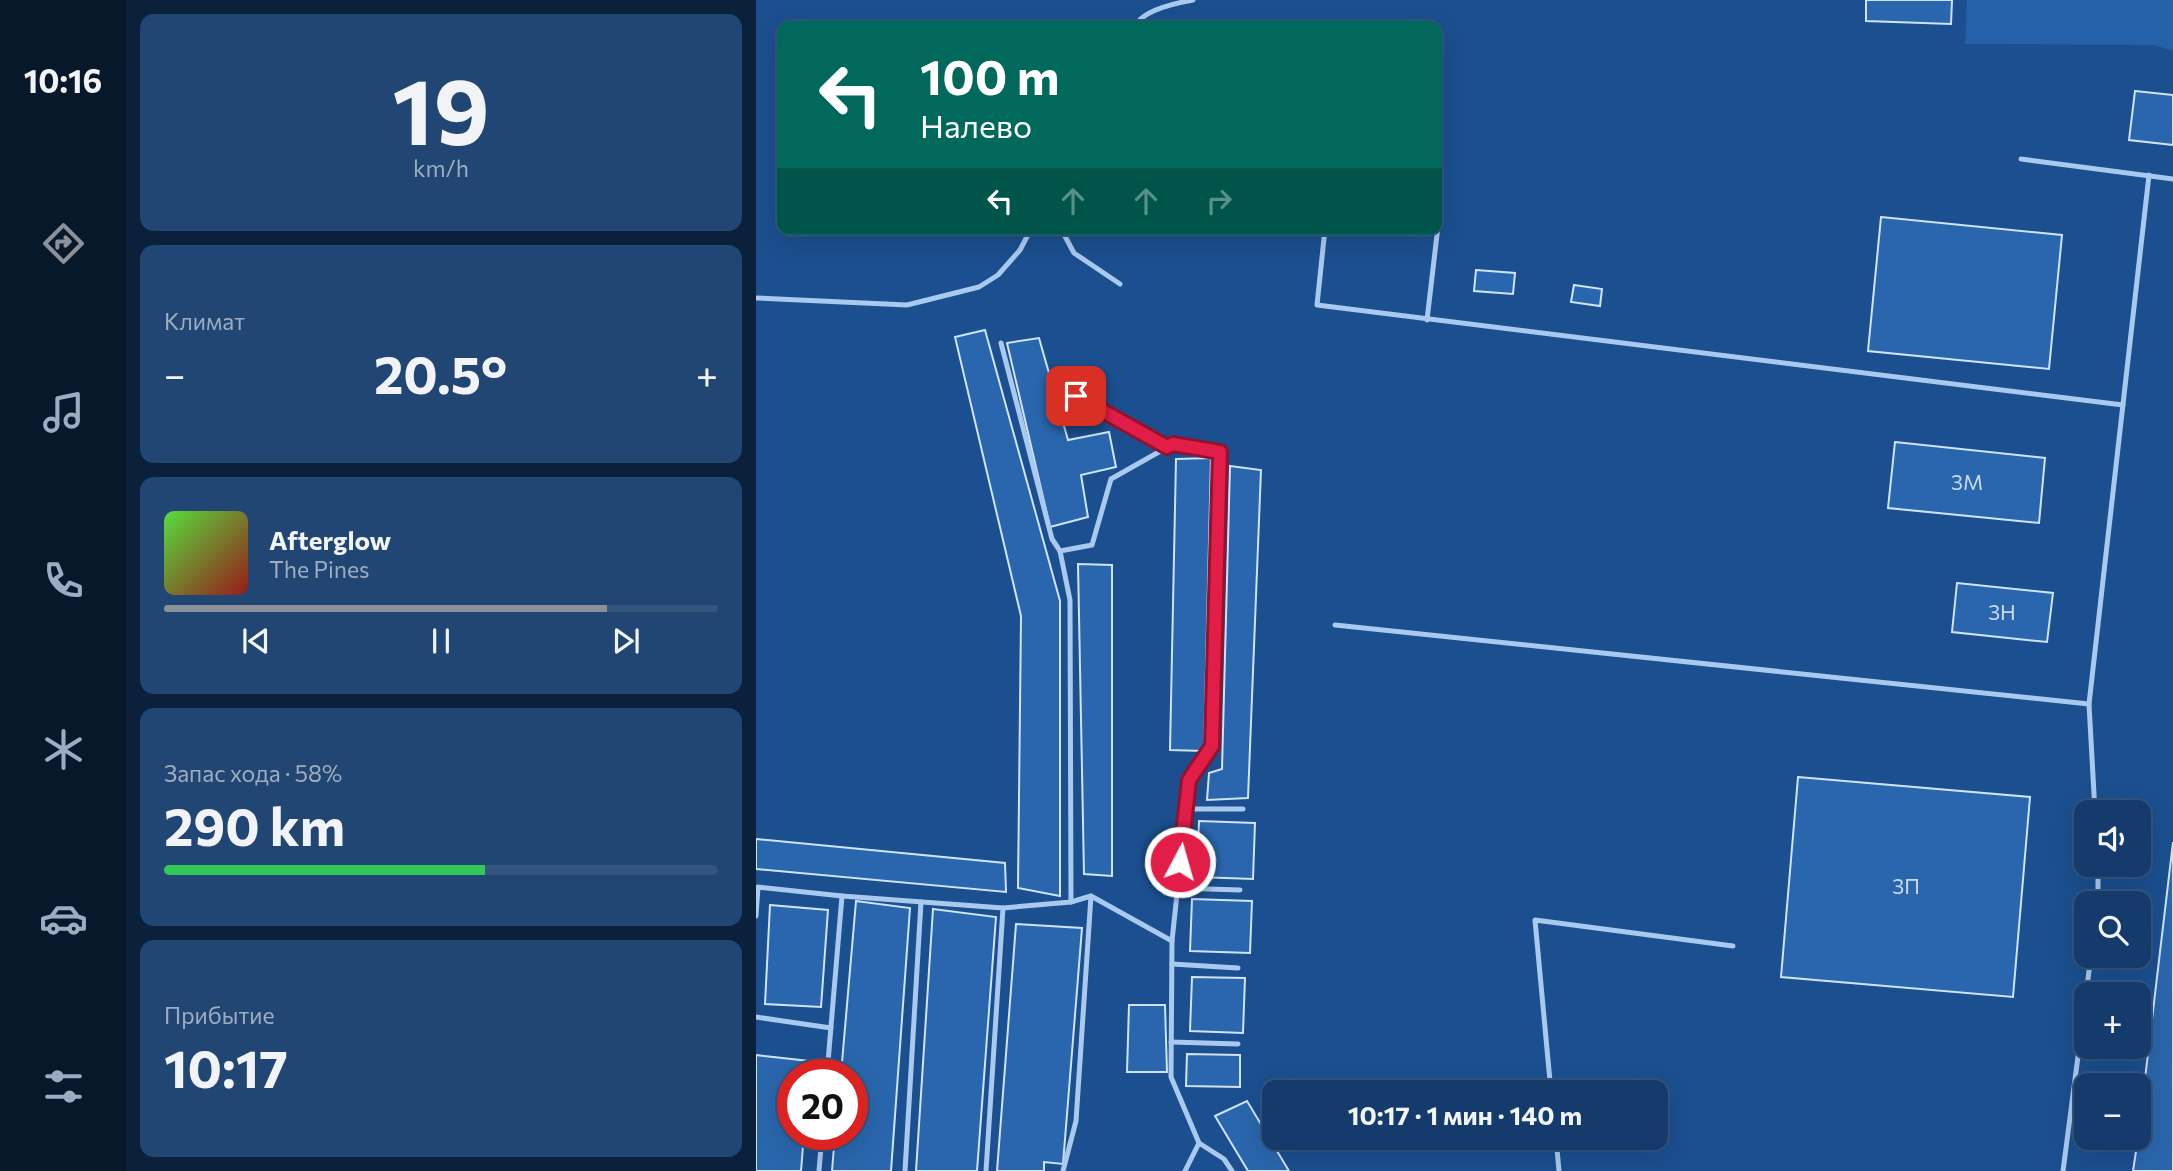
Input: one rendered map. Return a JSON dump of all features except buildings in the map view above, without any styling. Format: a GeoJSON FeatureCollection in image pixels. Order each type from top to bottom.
{"type":"FeatureCollection","features":[{"type":"Feature","properties":{"kind":"lane"},"geometry":{"type":"LineString","coordinates":[[1138,21],[1172,3],[1193,0]]}},
{"type":"Feature","properties":{"kind":"lane"},"geometry":{"type":"LineString","coordinates":[[2021,159],[2173,179]]}},
{"type":"Feature","properties":{"kind":"lane"},"geometry":{"type":"LineString","coordinates":[[2094,800],[2089,704],[2148,175]]}},
{"type":"Feature","properties":{"kind":"lane"},"geometry":{"type":"LineString","coordinates":[[756,298],[907,305],[979,287],[998,275],[1020,250],[1028,235]]}},
{"type":"Feature","properties":{"kind":"lane"},"geometry":{"type":"LineString","coordinates":[[1064,235],[1074,253],[1120,284]]}},
{"type":"Feature","properties":{"kind":"lane"},"geometry":{"type":"LineString","coordinates":[[1324,235],[1317,305],[2123,405]]}},
{"type":"Feature","properties":{"kind":"lane"},"geometry":{"type":"LineString","coordinates":[[1427,320],[1437,235]]}},
{"type":"Feature","properties":{"kind":"lane"},"geometry":{"type":"LineString","coordinates":[[1001,343],[1070,600],[1071,902]]}},
{"type":"Feature","properties":{"kind":"lane"},"geometry":{"type":"LineString","coordinates":[[1076,396],[1167,447]]}},
{"type":"Feature","properties":{"kind":"lane"},"geometry":{"type":"LineString","coordinates":[[1059,551],[1092,545],[1111,479],[1173,444],[1220,452],[1212,746],[1189,780],[1185,809],[1172,941],[1171,1077],[1199,1143],[1224,1159],[1232,1171]]}},
{"type":"Feature","properties":{"kind":"lane"},"geometry":{"type":"LineString","coordinates":[[1335,625],[2089,704]]}},
{"type":"Feature","properties":{"kind":"lane"},"geometry":{"type":"LineString","coordinates":[[1185,809],[1243,809]]}},
{"type":"Feature","properties":{"kind":"lane"},"geometry":{"type":"LineString","coordinates":[[756,916],[758,887],[1003,908],[1071,902],[1091,896],[1172,941]]}},
{"type":"Feature","properties":{"kind":"lane"},"geometry":{"type":"LineString","coordinates":[[1177,888],[1240,890]]}},
{"type":"Feature","properties":{"kind":"lane"},"geometry":{"type":"LineString","coordinates":[[828,1059],[842,896]]}},
{"type":"Feature","properties":{"kind":"lane"},"geometry":{"type":"LineString","coordinates":[[1063,1171],[1076,1121],[1091,896]]}},
{"type":"Feature","properties":{"kind":"lane"},"geometry":{"type":"LineString","coordinates":[[905,1171],[921,902]]}},
{"type":"Feature","properties":{"kind":"lane"},"geometry":{"type":"LineString","coordinates":[[986,1171],[1003,908]]}},
{"type":"Feature","properties":{"kind":"lane"},"geometry":{"type":"LineString","coordinates":[[1551,1080],[1535,920],[1733,946]]}},
{"type":"Feature","properties":{"kind":"lane"},"geometry":{"type":"LineString","coordinates":[[1172,964],[1238,968]]}},
{"type":"Feature","properties":{"kind":"lane"},"geometry":{"type":"LineString","coordinates":[[756,1017],[831,1028]]}},
{"type":"Feature","properties":{"kind":"lane"},"geometry":{"type":"LineString","coordinates":[[1171,1042],[1238,1044]]}},
{"type":"Feature","properties":{"kind":"lane"},"geometry":{"type":"LineString","coordinates":[[2063,1171],[2078,1059]]}},
{"type":"Feature","properties":{"kind":"lane"},"geometry":{"type":"LineString","coordinates":[[1185,1171],[1199,1143]]}},
{"type":"Feature","properties":{"kind":"lane"},"geometry":{"type":"LineString","coordinates":[[819,1171],[821,1150]]}},
{"type":"Feature","properties":{"kind":"lane"},"geometry":{"type":"LineString","coordinates":[[1557,1150],[1559,1171]]}},
{"type":"Feature","properties":{"kind":"shaded area"},"geometry":{"type":"Polygon","coordinates":[[[1967,0],[2173,0],[2173,51],[2154,45],[1965,44],[1967,0]]]}},
{"type":"Feature","properties":{"kind":"route"},"geometry":{"type":"LineString","coordinates":[[1076,396],[1167,447],[1173,444],[1220,452],[1212,746],[1189,780],[1180,862]]}}]}
